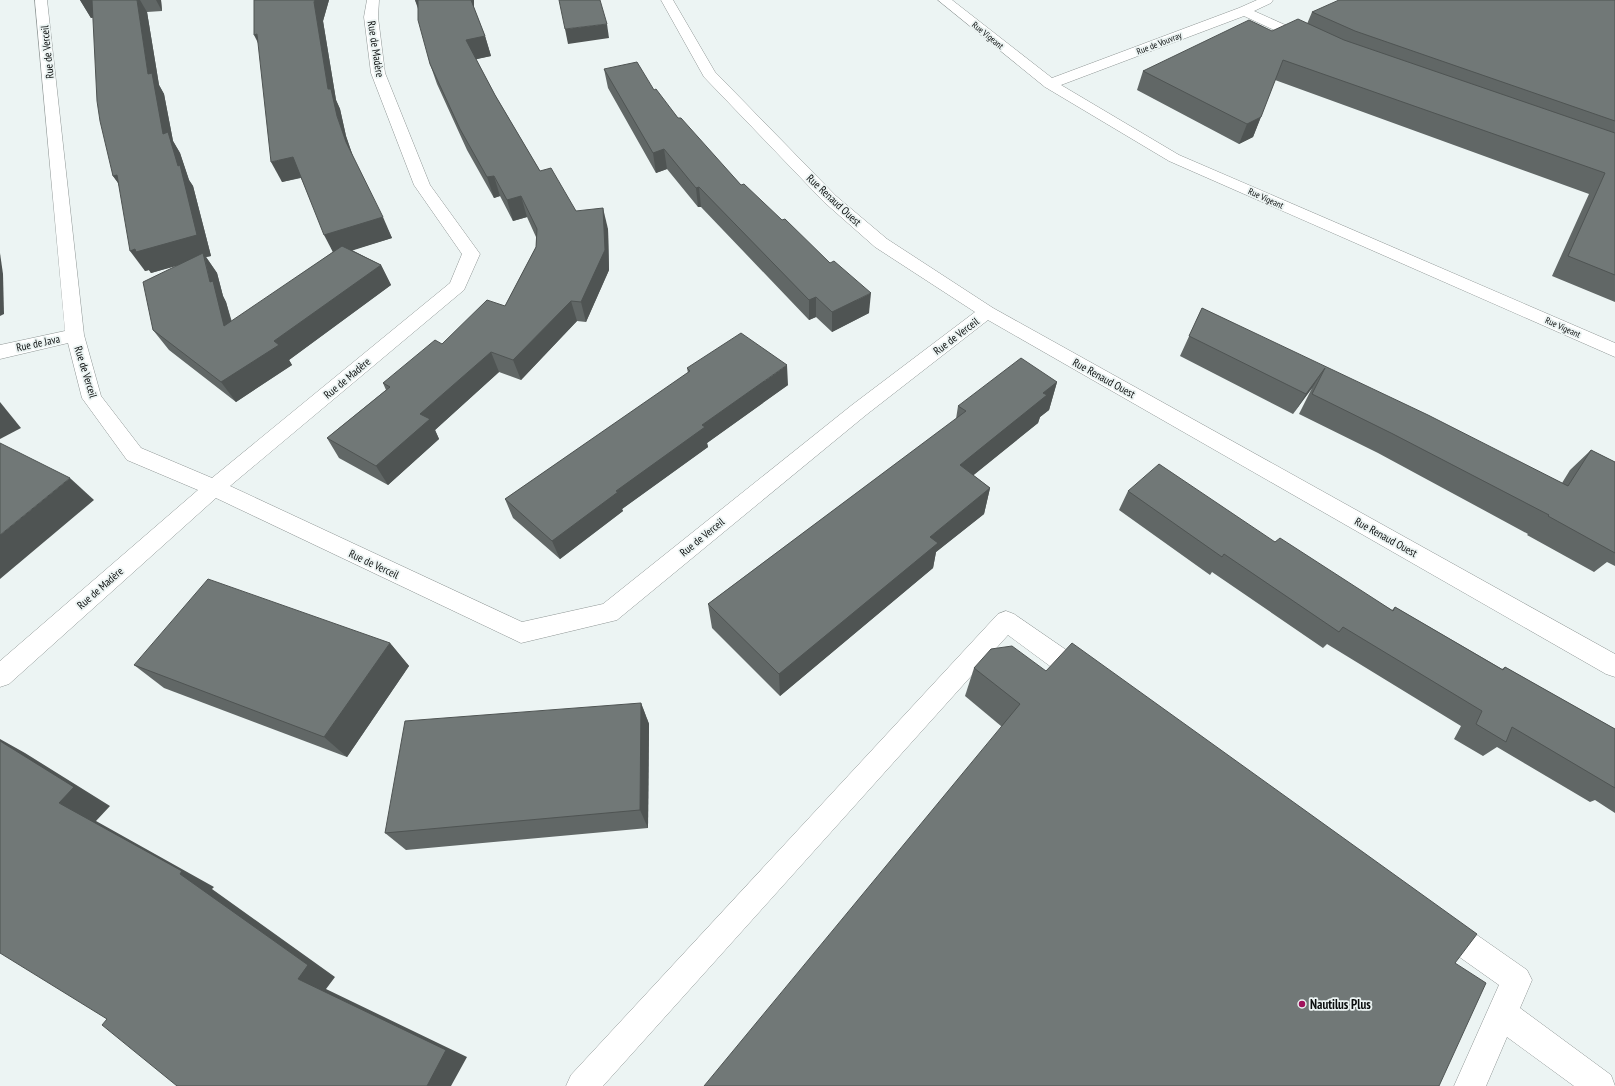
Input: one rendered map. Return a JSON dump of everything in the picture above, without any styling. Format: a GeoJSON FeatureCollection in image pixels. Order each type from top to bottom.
{"type":"FeatureCollection","features":[{"type":"Feature","properties":{"kind":"street","name":"Rue de Verceil"},"geometry":{"type":"LineString","coordinates":[[41,0],[75,335],[92,398],[134,454],[214,488],[520,633],[609,612],[852,415],[988,312]]}},
{"type":"Feature","properties":{"kind":"street","name":"Rue de Madère"},"geometry":{"type":"LineString","coordinates":[[0,676],[214,488],[458,286],[471,254],[422,185],[378,73],[371,17],[373,0]]}},
{"type":"Feature","properties":{"kind":"street","name":"Rue Renaud Ouest"},"geometry":{"type":"LineString","coordinates":[[667,0],[709,74],[830,199],[881,243],[988,312],[1615,666]]}},
{"type":"Feature","properties":{"kind":"street","name":"Rue Vigeant"},"geometry":{"type":"LineString","coordinates":[[944,0],[1050,84],[1174,158],[1615,350]]}},
{"type":"Feature","properties":{"kind":"street","name":"Rue de Vouvray"},"geometry":{"type":"LineString","coordinates":[[1050,84],[1244,11],[1267,0]]}},
{"type":"Feature","properties":{"kind":"street"},"geometry":{"type":"LineString","coordinates":[[1244,11],[1319,46]]}},
{"type":"Feature","properties":{"kind":"street","name":"Rue de Java"},"geometry":{"type":"LineString","coordinates":[[0,352],[75,335]]}},
{"type":"Feature","properties":{"kind":"street"},"geometry":{"type":"LineString","coordinates":[[582,1086],[1006,621],[1102,689]]}},
{"type":"Feature","properties":{"kind":"street"},"geometry":{"type":"LineString","coordinates":[[1425,916],[1517,980],[1470,1086]]}},
{"type":"Feature","properties":{"kind":"street"},"geometry":{"type":"LineString","coordinates":[[1502,1014],[1600,1086]]}},
{"type":"Feature","properties":{"kind":"building"},"geometry":{"type":"Polygon","coordinates":[[[92,0],[137,0],[148,74],[152,73],[163,134],[168,132],[178,166],[180,165],[197,235],[136,252],[135,249],[130,251],[117,175],[113,176],[100,121],[97,101],[92,0]]]}},
{"type":"Feature","properties":{"kind":"building"},"geometry":{"type":"Polygon","coordinates":[[[254,0],[315,0],[314,2],[328,89],[331,89],[337,116],[346,142],[383,217],[324,235],[293,157],[271,162],[257,34],[254,35],[254,0]]]}},
{"type":"Feature","properties":{"kind":"building"},"geometry":{"type":"Polygon","coordinates":[[[418,0],[471,0],[485,36],[466,40],[495,95],[540,171],[551,168],[576,211],[603,208],[605,250],[581,302],[571,301],[513,360],[491,352],[420,414],[430,419],[376,466],[327,438],[390,387],[383,383],[435,340],[442,344],[487,300],[505,306],[536,247],[537,229],[521,196],[507,200],[494,176],[487,177],[460,129],[430,64],[418,20],[418,0]]]}},
{"type":"Feature","properties":{"kind":"building"},"geometry":{"type":"Polygon","coordinates":[[[559,0],[600,0],[607,24],[565,29],[559,0]]]}},
{"type":"Feature","properties":{"kind":"building"},"geometry":{"type":"Polygon","coordinates":[[[1339,0],[1615,0],[1615,121],[1355,31],[1312,12],[1339,0]]]}},
{"type":"Feature","properties":{"kind":"building"},"geometry":{"type":"Polygon","coordinates":[[[1298,19],[1344,40],[1615,133],[1615,275],[1568,256],[1605,173],[1283,60],[1261,117],[1247,124],[1143,71],[1249,20],[1272,31],[1298,19]]]}},
{"type":"Feature","properties":{"kind":"building"},"geometry":{"type":"Polygon","coordinates":[[[637,62],[654,90],[656,89],[678,118],[681,118],[741,185],[744,184],[782,220],[785,219],[830,263],[834,261],[871,293],[832,312],[816,297],[809,300],[699,187],[696,188],[664,149],[653,153],[604,69],[637,62]]]}},
{"type":"Feature","properties":{"kind":"building"},"geometry":{"type":"Polygon","coordinates":[[[342,246],[381,265],[274,341],[279,345],[221,382],[153,330],[143,282],[203,253],[210,282],[213,281],[224,326],[342,246]]]}},
{"type":"Feature","properties":{"kind":"building"},"geometry":{"type":"Polygon","coordinates":[[[1202,308],[1428,415],[1568,486],[1591,450],[1615,462],[1615,553],[1548,516],[1549,515],[1393,434],[1312,394],[1325,368],[1306,394],[1189,336],[1202,308]]]}},
{"type":"Feature","properties":{"kind":"building"},"geometry":{"type":"Polygon","coordinates":[[[741,333],[787,365],[702,425],[705,427],[616,491],[618,492],[552,541],[505,499],[690,371],[687,368],[741,333]]]}},
{"type":"Feature","properties":{"kind":"building"},"geometry":{"type":"Polygon","coordinates":[[[1021,358],[1057,382],[1043,393],[1047,395],[960,465],[990,488],[930,537],[938,543],[779,674],[708,604],[966,411],[958,406],[1021,358]]]}},
{"type":"Feature","properties":{"kind":"building"},"geometry":{"type":"Polygon","coordinates":[[[0,443],[70,478],[0,535],[0,443]]]}},
{"type":"Feature","properties":{"kind":"building"},"geometry":{"type":"Polygon","coordinates":[[[1159,464],[1275,542],[1280,538],[1393,611],[1395,607],[1503,670],[1505,667],[1615,729],[1615,788],[1512,727],[1506,742],[1476,724],[1482,711],[1343,627],[1339,632],[1224,554],[1222,557],[1128,491],[1159,464]]]}},
{"type":"Feature","properties":{"kind":"building"},"geometry":{"type":"Polygon","coordinates":[[[208,579],[390,643],[324,737],[134,665],[208,579]]]}},
{"type":"Feature","properties":{"kind":"building"},"geometry":{"type":"Polygon","coordinates":[[[1072,643],[1477,934],[1455,963],[1486,983],[1439,1086],[704,1086],[1020,704],[974,668],[991,649],[1012,646],[1046,671],[1072,643]]]}},
{"type":"Feature","properties":{"kind":"building"},"geometry":{"type":"Polygon","coordinates":[[[641,703],[640,810],[385,833],[405,721],[641,703]]]}},
{"type":"Feature","properties":{"kind":"building"},"geometry":{"type":"Polygon","coordinates":[[[0,741],[74,787],[59,803],[182,871],[180,874],[308,965],[298,979],[446,1050],[427,1086],[177,1086],[102,1025],[107,1019],[0,953],[0,741]]]}},
{"type":"Feature","properties":{"kind":"place","name":"Nautilus Plus"},"geometry":{"type":"Point","coordinates":[1302,1004]}}]}
